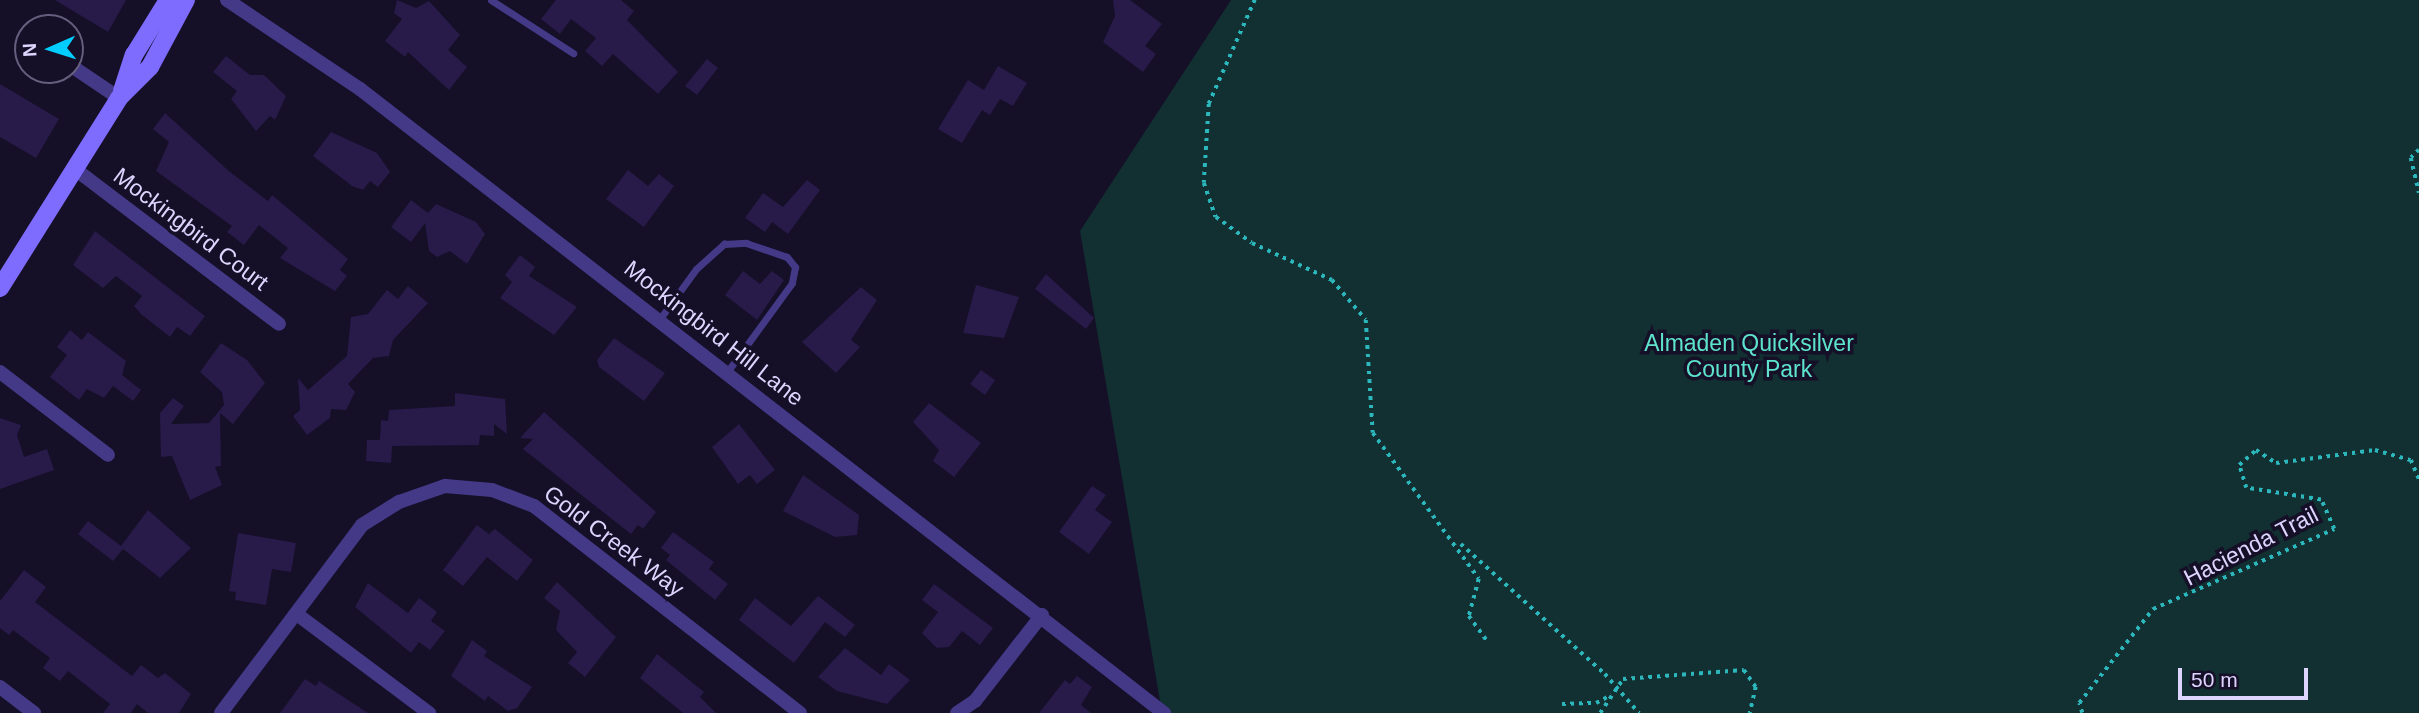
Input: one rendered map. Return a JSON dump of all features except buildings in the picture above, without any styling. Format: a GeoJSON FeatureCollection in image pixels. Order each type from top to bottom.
{"type":"FeatureCollection","features":[{"type":"Feature","properties":{"kind":"street"},"geometry":{"type":"LineString","coordinates":[[119,98],[134,55],[168,0]]}},
{"type":"Feature","properties":{"kind":"street"},"geometry":{"type":"LineString","coordinates":[[0,288],[119,98],[150,66],[186,0]]}},
{"type":"Feature","properties":{"kind":"street","name":"Mockingbird Hill Lane"},"geometry":{"type":"LineString","coordinates":[[227,0],[360,89],[1042,615],[1164,713]]}},
{"type":"Feature","properties":{"kind":"street"},"geometry":{"type":"LineString","coordinates":[[84,74],[119,98]]}},
{"type":"Feature","properties":{"kind":"street","name":"Mockingbird Court"},"geometry":{"type":"LineString","coordinates":[[75,169],[279,324]]}},
{"type":"Feature","properties":{"kind":"street"},"geometry":{"type":"LineString","coordinates":[[0,372],[108,455]]}},
{"type":"Feature","properties":{"kind":"street","name":"Gold Creek Way"},"geometry":{"type":"LineString","coordinates":[[220,713],[298,615],[362,525],[399,502],[445,486],[492,489],[534,506],[800,713]]}},
{"type":"Feature","properties":{"kind":"street"},"geometry":{"type":"LineString","coordinates":[[298,615],[429,713]]}},
{"type":"Feature","properties":{"kind":"street"},"geometry":{"type":"LineString","coordinates":[[957,713],[975,701],[1042,615]]}},
{"type":"Feature","properties":{"kind":"street"},"geometry":{"type":"LineString","coordinates":[[0,687],[34,713]]}},
{"type":"Feature","properties":{"kind":"lane"},"geometry":{"type":"LineString","coordinates":[[491,0],[573,53]]}},
{"type":"Feature","properties":{"kind":"lane"},"geometry":{"type":"LineString","coordinates":[[659,320],[696,269],[724,244],[746,243],[787,257],[795,267],[792,284],[727,372]]}},
{"type":"Feature","properties":{"kind":"path"},"geometry":{"type":"LineString","coordinates":[[1255,0],[1209,104],[1204,183],[1216,217],[1252,243],[1332,280],[1366,320],[1373,433],[1424,508],[1605,674],[1615,691],[1639,713]]}},
{"type":"Feature","properties":{"kind":"path"},"geometry":{"type":"LineString","coordinates":[[2419,150],[2411,158],[2419,193]]}},
{"type":"Feature","properties":{"kind":"path","name":"Hacienda Trail"},"geometry":{"type":"LineString","coordinates":[[2082,713],[2079,703],[2152,609],[2334,529],[2321,500],[2246,488],[2239,465],[2256,450],[2276,463],[2375,450],[2411,460],[2419,479]]}},
{"type":"Feature","properties":{"kind":"path"},"geometry":{"type":"LineString","coordinates":[[1457,540],[1479,579],[1469,616],[1487,640]]}},
{"type":"Feature","properties":{"kind":"path"},"geometry":{"type":"LineString","coordinates":[[1562,704],[1596,704],[1633,676],[1744,670],[1756,687],[1750,713]]}},
{"type":"Feature","properties":{"kind":"path"},"geometry":{"type":"LineString","coordinates":[[1600,713],[1615,691]]}},
{"type":"Feature","properties":{"kind":"green space","name":"Almaden Quicksilver County Park"},"geometry":{"type":"Polygon","coordinates":[[[1231,0],[2419,0],[2419,713],[1162,713],[1080,231],[1231,0]]]}}]}
